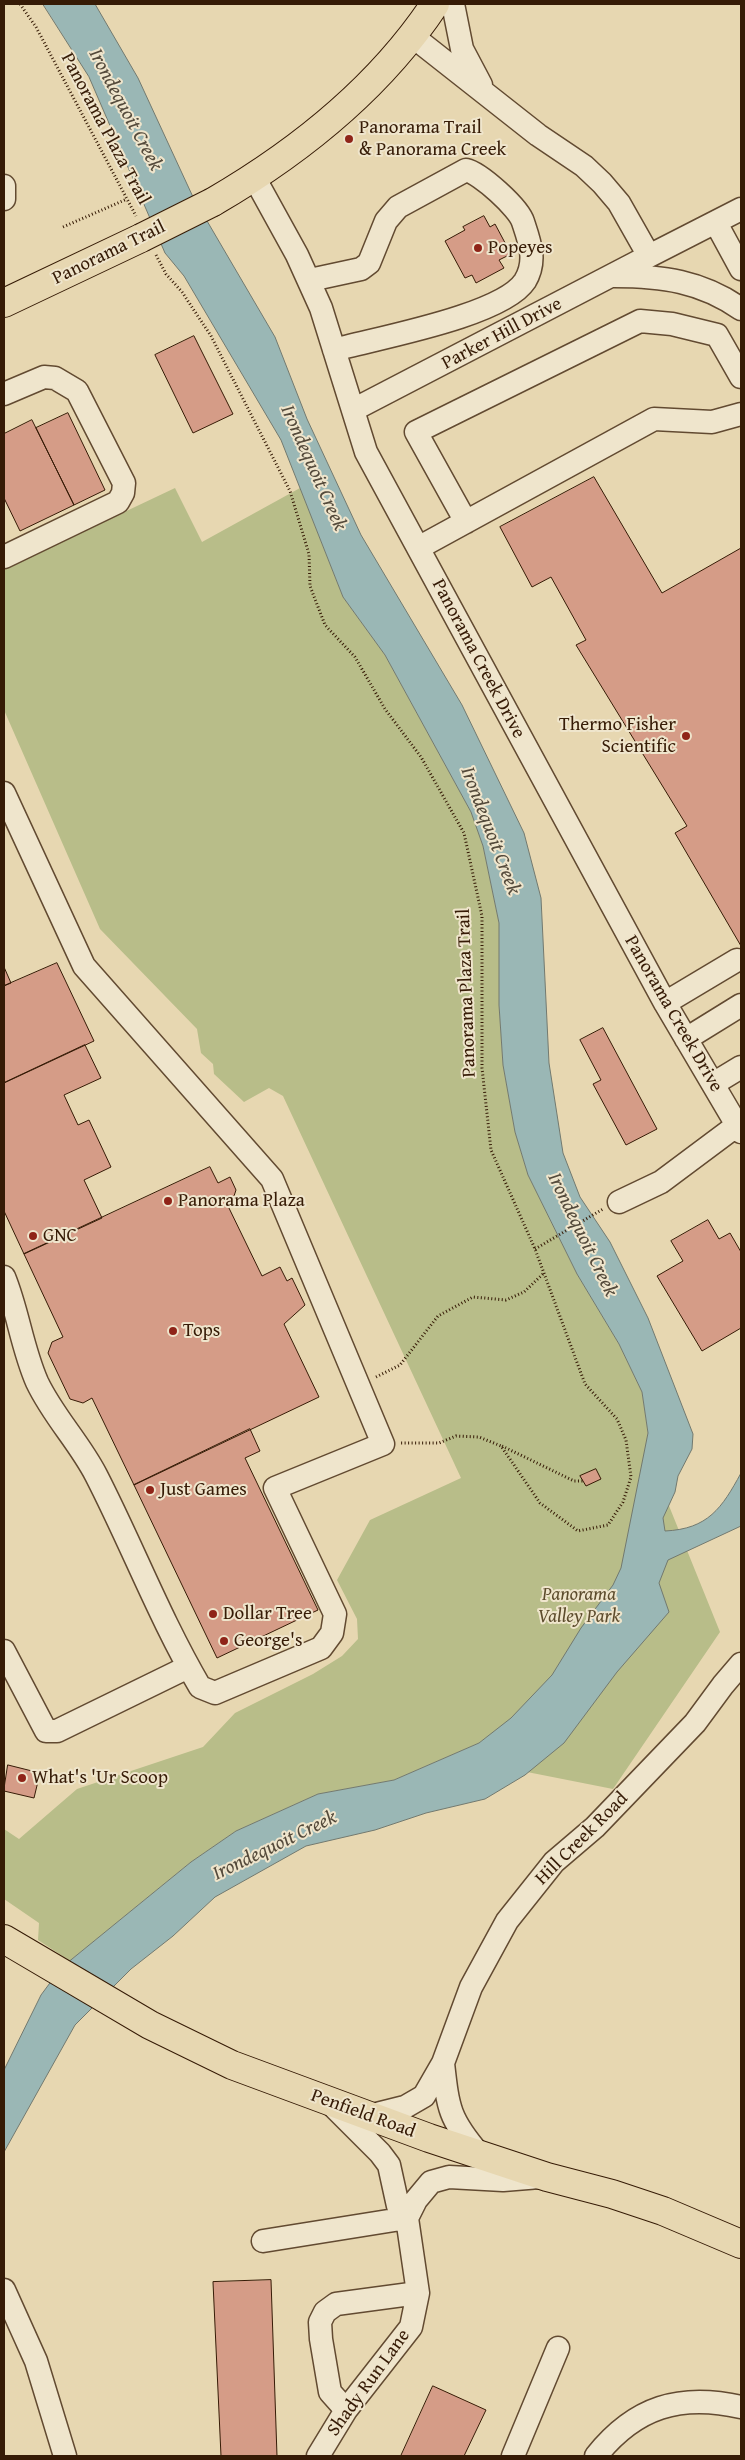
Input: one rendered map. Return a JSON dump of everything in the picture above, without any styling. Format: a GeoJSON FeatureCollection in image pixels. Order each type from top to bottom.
{"type":"FeatureCollection","features":[{"type":"Feature","properties":{"kind":"main road","name":"Panorama Trail"},"geometry":{"type":"LineString","coordinates":[[4,303],[144,237],[213,202],[254,178],[321,128],[372,80],[435,4]]}},
{"type":"Feature","properties":{"kind":"main road","name":"Penfield Road"},"geometry":{"type":"LineString","coordinates":[[4,1938],[36,1959],[150,2025],[232,2066],[369,2116],[547,2177],[612,2194],[655,2208],[741,2244]]}},
{"type":"Feature","properties":{"kind":"street"},"geometry":{"type":"LineString","coordinates":[[453,4],[462,49],[486,92]]}},
{"type":"Feature","properties":{"kind":"street"},"geometry":{"type":"LineString","coordinates":[[411,35],[518,119],[584,166],[619,203],[649,256]]}},
{"type":"Feature","properties":{"kind":"street"},"geometry":{"type":"LineString","coordinates":[[310,280],[361,269],[369,263],[386,221],[394,211],[466,170],[472,171],[482,178],[522,218],[532,250],[532,260],[528,275],[520,287],[505,298],[460,319],[334,350]]}},
{"type":"Feature","properties":{"kind":"street","name":"Panorama Creek Drive"},"geometry":{"type":"LineString","coordinates":[[254,178],[310,280],[322,308],[366,452],[664,1002],[739,1129]]}},
{"type":"Feature","properties":{"kind":"street"},"geometry":{"type":"LineString","coordinates":[[4,186],[6,190],[4,199]]}},
{"type":"Feature","properties":{"kind":"street","name":"Parker Hill Drive"},"geometry":{"type":"LineString","coordinates":[[353,410],[741,209]]}},
{"type":"Feature","properties":{"kind":"street"},"geometry":{"type":"LineString","coordinates":[[716,223],[741,269]]}},
{"type":"Feature","properties":{"kind":"street"},"geometry":{"type":"LineString","coordinates":[[611,276],[651,276],[689,283],[728,300],[741,309]]}},
{"type":"Feature","properties":{"kind":"street"},"geometry":{"type":"LineString","coordinates":[[466,522],[416,432],[640,321],[672,324],[717,334],[741,377]]}},
{"type":"Feature","properties":{"kind":"street"},"geometry":{"type":"LineString","coordinates":[[4,394],[44,377],[55,378],[77,391],[124,483],[123,493],[118,502],[112,506],[4,557]]}},
{"type":"Feature","properties":{"kind":"street"},"geometry":{"type":"LineString","coordinates":[[418,548],[654,419],[712,422],[741,414]]}},
{"type":"Feature","properties":{"kind":"street"},"geometry":{"type":"LineString","coordinates":[[4,793],[84,966],[272,1179],[383,1444],[275,1488],[335,1614],[332,1633],[321,1648],[216,1693],[200,1687],[188,1667],[96,1475],[51,1410],[37,1382],[19,1331],[12,1296],[4,1278]]}},
{"type":"Feature","properties":{"kind":"street"},"geometry":{"type":"LineString","coordinates":[[664,1002],[737,960]]}},
{"type":"Feature","properties":{"kind":"street"},"geometry":{"type":"LineString","coordinates":[[686,1038],[741,1005]]}},
{"type":"Feature","properties":{"kind":"street"},"geometry":{"type":"LineString","coordinates":[[713,1084],[741,1067]]}},
{"type":"Feature","properties":{"kind":"street"},"geometry":{"type":"LineString","coordinates":[[619,1202],[661,1182],[739,1129]]}},
{"type":"Feature","properties":{"kind":"street"},"geometry":{"type":"LineString","coordinates":[[4,1651],[46,1731],[57,1731],[188,1667]]}},
{"type":"Feature","properties":{"kind":"street","name":"Hill Creek Road"},"geometry":{"type":"LineString","coordinates":[[369,2116],[405,2106],[424,2096],[443,2063],[471,1986],[507,1922],[554,1862],[595,1827],[641,1780],[695,1722],[722,1685],[741,1664]]}},
{"type":"Feature","properties":{"kind":"street","name":"Hill Creek Road"},"geometry":{"type":"LineString","coordinates":[[443,2063],[451,2116],[463,2135],[480,2154]]}},
{"type":"Feature","properties":{"kind":"street","name":"Shady Run Lane"},"geometry":{"type":"LineString","coordinates":[[318,2456],[346,2410],[382,2367],[412,2326],[418,2293],[407,2218],[398,2206],[389,2165],[380,2153],[328,2101]]}},
{"type":"Feature","properties":{"kind":"street"},"geometry":{"type":"LineString","coordinates":[[263,2241],[407,2218],[416,2200],[431,2182],[449,2177],[503,2180],[547,2177]]}},
{"type":"Feature","properties":{"kind":"street"},"geometry":{"type":"LineString","coordinates":[[4,2290],[36,2361],[65,2456]]}},
{"type":"Feature","properties":{"kind":"street"},"geometry":{"type":"LineString","coordinates":[[346,2410],[330,2392],[321,2339],[320,2322],[325,2312],[336,2304],[418,2293]]}},
{"type":"Feature","properties":{"kind":"street"},"geometry":{"type":"LineString","coordinates":[[513,2456],[558,2348]]}},
{"type":"Feature","properties":{"kind":"street"},"geometry":{"type":"LineString","coordinates":[[596,2456],[612,2435],[652,2409],[684,2402],[716,2401],[741,2407]]}},
{"type":"Feature","properties":{"kind":"path","name":"Panorama Plaza Trail"},"geometry":{"type":"LineString","coordinates":[[20,4],[36,27],[127,199],[144,237],[166,274],[182,292],[211,336],[290,491],[309,554],[310,586],[325,625],[355,657],[385,709],[421,757],[464,832],[482,916],[482,1068],[491,1150],[535,1249],[585,1384],[617,1419],[626,1440],[631,1477],[623,1502],[608,1525],[578,1531],[540,1503],[501,1446]]}},
{"type":"Feature","properties":{"kind":"path"},"geometry":{"type":"LineString","coordinates":[[63,227],[127,199]]}},
{"type":"Feature","properties":{"kind":"path"},"geometry":{"type":"LineString","coordinates":[[535,1249],[594,1213]]}},
{"type":"Feature","properties":{"kind":"path"},"geometry":{"type":"LineString","coordinates":[[358,1385],[400,1365],[438,1316],[472,1296],[506,1300],[524,1292],[544,1273]]}},
{"type":"Feature","properties":{"kind":"path"},"geometry":{"type":"LineString","coordinates":[[383,1444],[439,1443],[456,1436],[479,1436],[574,1481],[583,1481]]}},
{"type":"Feature","properties":{"kind":"green space","name":"Panorama Valley Park"},"geometry":{"type":"Polygon","coordinates":[[[175,488],[202,542],[300,488],[343,597],[385,655],[471,812],[483,846],[499,923],[499,1005],[503,1065],[515,1132],[528,1175],[577,1274],[619,1344],[642,1392],[648,1433],[646,1449],[720,1632],[613,1789],[517,1770],[499,1728],[479,1743],[394,1780],[318,1794],[236,1831],[191,1862],[70,1961],[38,1940],[39,1923],[4,1899],[4,1829],[19,1839],[77,1789],[203,1747],[235,1713],[313,1674],[342,1656],[358,1639],[357,1619],[337,1580],[370,1520],[461,1478],[283,1096],[269,1088],[244,1102],[214,1074],[213,1064],[201,1053],[197,1029],[100,929],[4,710],[4,569],[175,488]]]}},
{"type":"Feature","properties":{"kind":"water","name":"Irondequoit Creek"},"geometry":{"type":"Polygon","coordinates":[[[43,4],[95,4],[138,78],[193,197],[275,337],[307,419],[361,535],[462,705],[524,833],[541,898],[549,1063],[563,1153],[580,1197],[610,1242],[648,1318],[693,1434],[692,1449],[678,1476],[675,1492],[663,1518],[665,1531],[692,1526],[703,1521],[720,1506],[741,1473],[741,1526],[668,1560],[659,1583],[669,1612],[617,1672],[564,1743],[525,1775],[485,1799],[426,1813],[375,1830],[306,1846],[215,1897],[173,1936],[131,1969],[75,2025],[4,2152],[4,2070],[41,1995],[61,1968],[191,1862],[236,1831],[318,1794],[394,1780],[479,1743],[511,1718],[552,1675],[581,1628],[613,1585],[621,1568],[648,1433],[642,1392],[619,1344],[577,1274],[528,1175],[515,1132],[503,1065],[499,1005],[499,923],[483,846],[471,812],[385,655],[343,597],[281,440],[184,276],[165,253],[89,77],[43,4]]]}},
{"type":"Feature","properties":{"kind":"building","name":"Popeyes"},"geometry":{"type":"Polygon","coordinates":[[[484,216],[490,227],[495,224],[511,254],[499,260],[504,268],[476,283],[472,275],[465,278],[445,241],[465,230],[463,227],[484,216]]]}},
{"type":"Feature","properties":{"kind":"building"},"geometry":{"type":"Polygon","coordinates":[[[194,336],[233,414],[193,433],[155,355],[194,336]]]}},
{"type":"Feature","properties":{"kind":"building"},"geometry":{"type":"Polygon","coordinates":[[[68,413],[105,490],[74,505],[36,428],[68,413]]]}},
{"type":"Feature","properties":{"kind":"building"},"geometry":{"type":"Polygon","coordinates":[[[32,420],[74,505],[20,531],[4,498],[4,434],[32,420]]]}},
{"type":"Feature","properties":{"kind":"building","name":"Thermo Fisher Scientific"},"geometry":{"type":"Polygon","coordinates":[[[594,477],[662,593],[741,548],[741,946],[675,833],[687,826],[576,645],[586,640],[551,577],[532,587],[500,527],[594,477]]]}},
{"type":"Feature","properties":{"kind":"building"},"geometry":{"type":"Polygon","coordinates":[[[57,963],[94,1041],[4,1083],[4,986],[57,963]]]}},
{"type":"Feature","properties":{"kind":"building"},"geometry":{"type":"Polygon","coordinates":[[[4,967],[11,983],[4,986],[4,967]]]}},
{"type":"Feature","properties":{"kind":"building"},"geometry":{"type":"Polygon","coordinates":[[[603,1028],[657,1129],[626,1145],[593,1084],[601,1080],[580,1040],[603,1028]]]}},
{"type":"Feature","properties":{"kind":"building"},"geometry":{"type":"Polygon","coordinates":[[[85,1045],[101,1078],[64,1095],[78,1125],[89,1120],[111,1167],[84,1180],[102,1218],[24,1254],[4,1211],[4,1083],[85,1045]]]}},
{"type":"Feature","properties":{"kind":"building","name":"Tops"},"geometry":{"type":"Polygon","coordinates":[[[210,1167],[218,1183],[230,1177],[236,1190],[232,1202],[227,1204],[262,1276],[280,1267],[287,1281],[292,1278],[305,1305],[284,1324],[319,1397],[134,1485],[92,1398],[83,1403],[70,1399],[48,1353],[52,1342],[63,1337],[24,1254],[210,1167]]]}},
{"type":"Feature","properties":{"kind":"building"},"geometry":{"type":"Polygon","coordinates":[[[708,1220],[719,1239],[730,1233],[741,1252],[741,1328],[702,1351],[657,1276],[683,1261],[671,1241],[708,1220]]]}},
{"type":"Feature","properties":{"kind":"building"},"geometry":{"type":"Polygon","coordinates":[[[250,1429],[260,1451],[245,1458],[318,1610],[217,1658],[134,1485],[250,1429]]]}},
{"type":"Feature","properties":{"kind":"building"},"geometry":{"type":"Polygon","coordinates":[[[596,1469],[601,1479],[586,1486],[580,1476],[596,1469]]]}},
{"type":"Feature","properties":{"kind":"building","name":"What's 'Ur Scoop"},"geometry":{"type":"Polygon","coordinates":[[[8,1765],[40,1773],[34,1798],[4,1791],[8,1765]]]}},
{"type":"Feature","properties":{"kind":"building"},"geometry":{"type":"Polygon","coordinates":[[[271,2280],[277,2456],[221,2456],[213,2282],[271,2280]]]}},
{"type":"Feature","properties":{"kind":"building"},"geometry":{"type":"Polygon","coordinates":[[[433,2386],[486,2410],[464,2456],[401,2456],[433,2386]]]}},
{"type":"Feature","properties":{"kind":"place","name":"Panorama Trail & Panorama Creek"},"geometry":{"type":"Point","coordinates":[349,139]}},
{"type":"Feature","properties":{"kind":"place","name":"Popeyes"},"geometry":{"type":"Point","coordinates":[478,248]}},
{"type":"Feature","properties":{"kind":"place","name":"Thermo Fisher Scientific"},"geometry":{"type":"Point","coordinates":[686,736]}},
{"type":"Feature","properties":{"kind":"place","name":"Panorama Plaza"},"geometry":{"type":"Point","coordinates":[168,1201]}},
{"type":"Feature","properties":{"kind":"place","name":"GNC"},"geometry":{"type":"Point","coordinates":[33,1236]}},
{"type":"Feature","properties":{"kind":"place","name":"Tops"},"geometry":{"type":"Point","coordinates":[173,1331]}},
{"type":"Feature","properties":{"kind":"place","name":"Just Games"},"geometry":{"type":"Point","coordinates":[150,1490]}},
{"type":"Feature","properties":{"kind":"place","name":"Dollar Tree"},"geometry":{"type":"Point","coordinates":[213,1614]}},
{"type":"Feature","properties":{"kind":"place","name":"George's"},"geometry":{"type":"Point","coordinates":[224,1641]}},
{"type":"Feature","properties":{"kind":"place","name":"What's 'Ur Scoop"},"geometry":{"type":"Point","coordinates":[22,1778]}}]}
